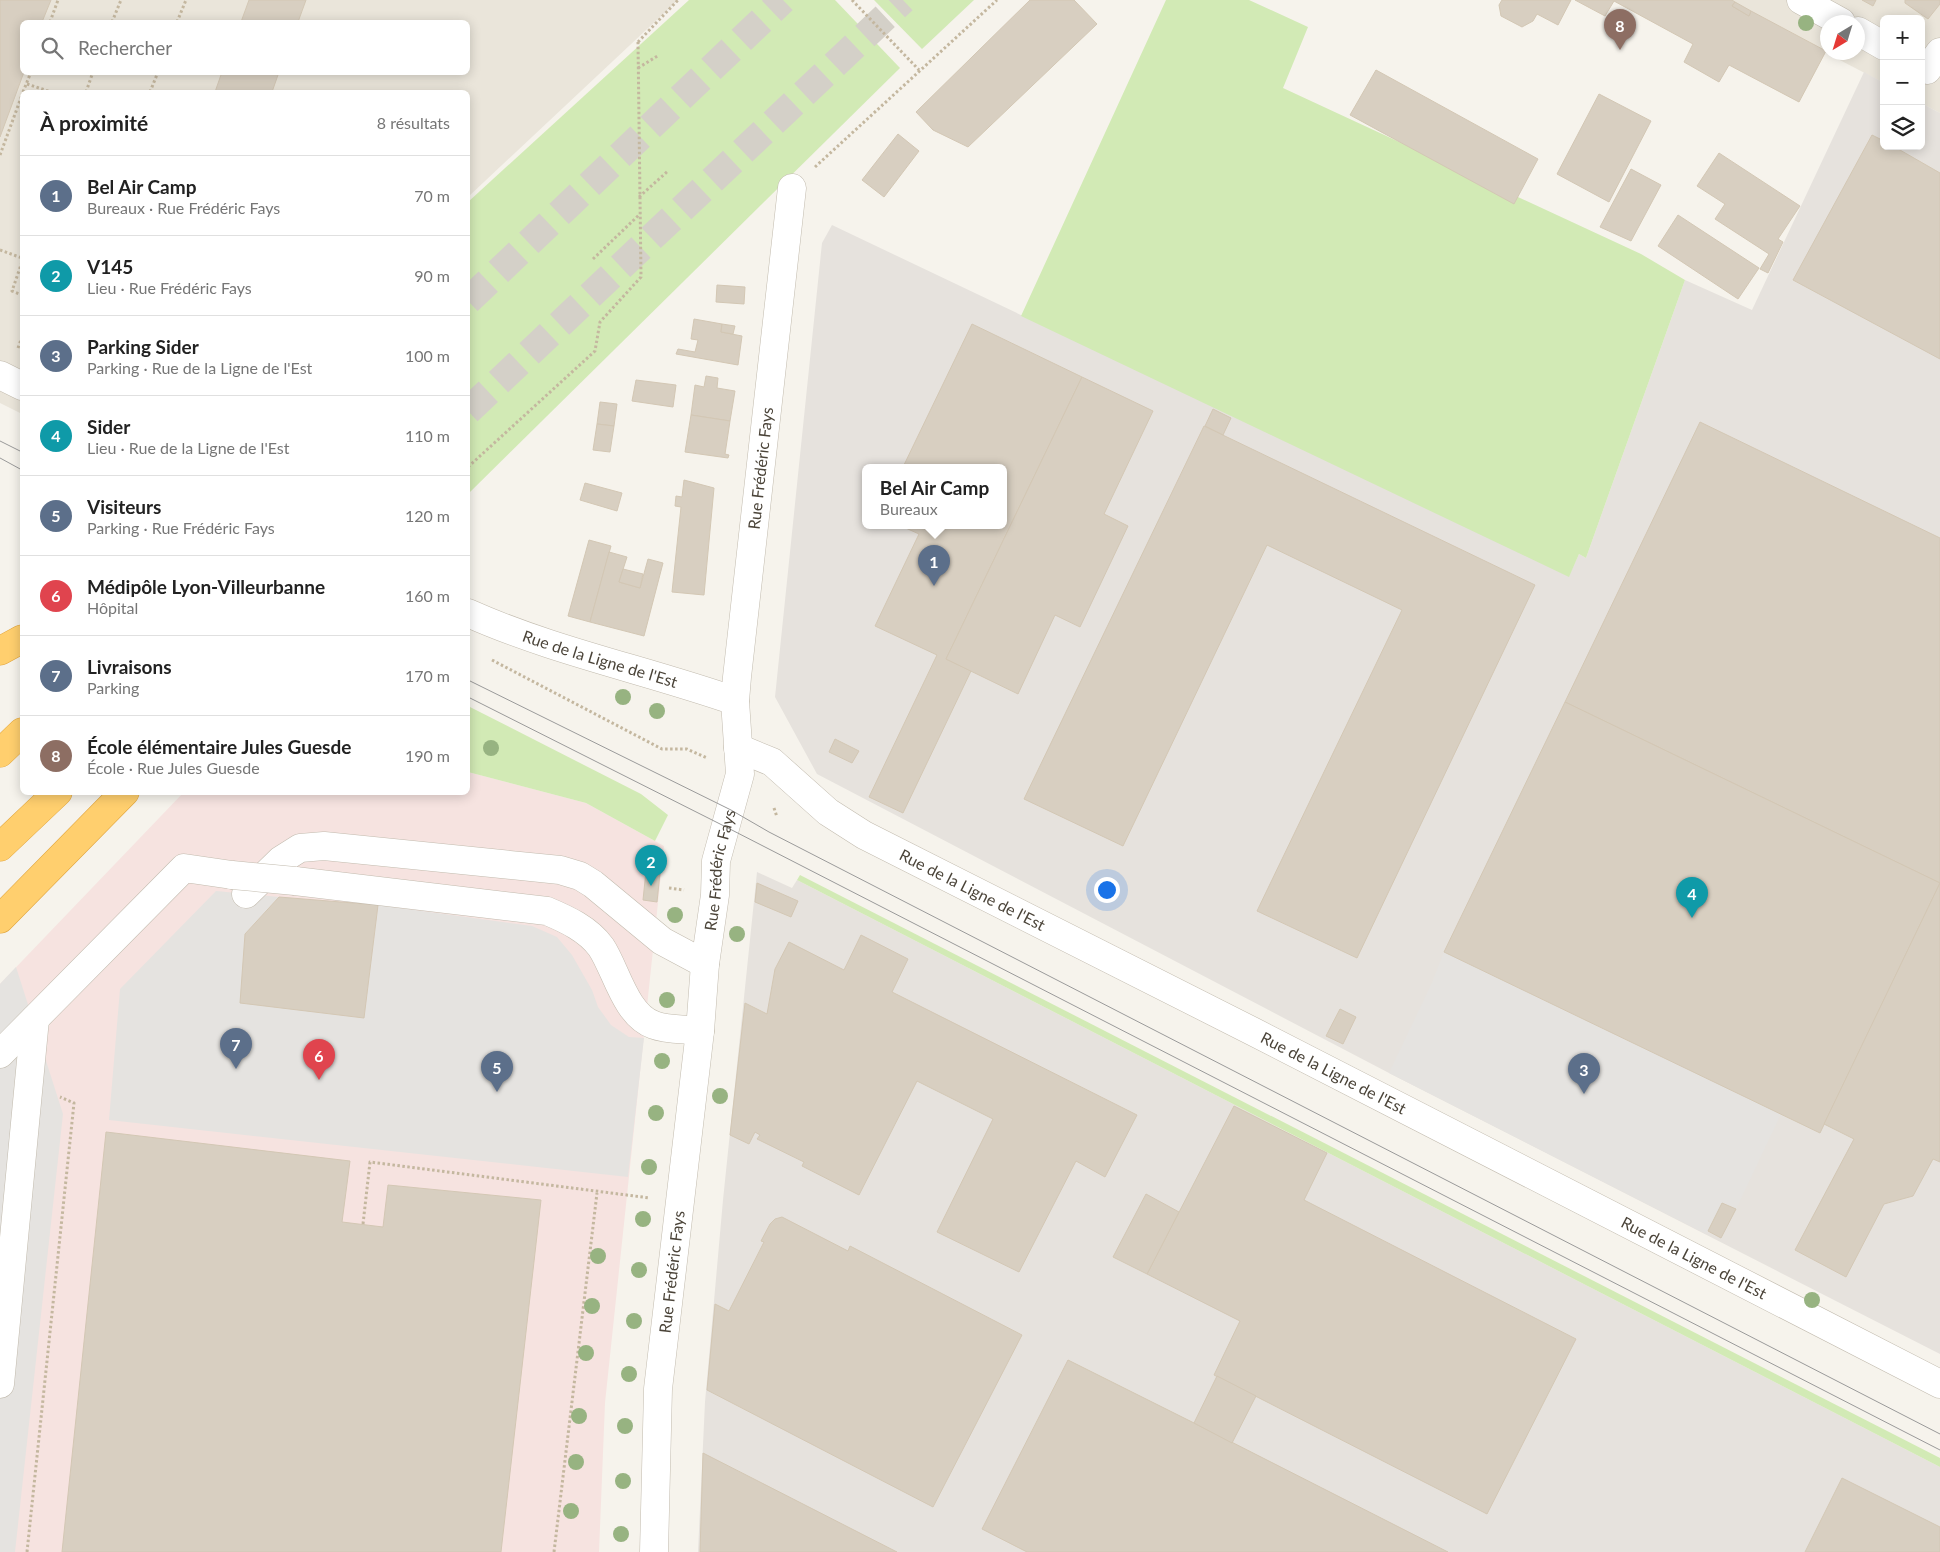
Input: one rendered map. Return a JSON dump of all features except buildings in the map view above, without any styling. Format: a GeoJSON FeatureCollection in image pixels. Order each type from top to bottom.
{"type":"FeatureCollection","features":[{"type":"Feature","properties":{"kind":"highway"},"geometry":{"type":"LineString","coordinates":[[0,651],[20,640]]}},
{"type":"Feature","properties":{"kind":"highway"},"geometry":{"type":"LineString","coordinates":[[0,753],[20,734]]}},
{"type":"Feature","properties":{"kind":"highway"},"geometry":{"type":"LineString","coordinates":[[0,848],[55,795]]}},
{"type":"Feature","properties":{"kind":"highway"},"geometry":{"type":"LineString","coordinates":[[0,919],[122,795]]}},
{"type":"Feature","properties":{"kind":"street"},"geometry":{"type":"LineString","coordinates":[[1801,0],[1828,15]]}},
{"type":"Feature","properties":{"kind":"street"},"geometry":{"type":"LineString","coordinates":[[1865,36],[1880,44]]}},
{"type":"Feature","properties":{"kind":"street","name":"Rue Frédéric Fays"},"geometry":{"type":"LineString","coordinates":[[654,1552],[658,1389],[700,1031],[705,964],[715,895],[716,861],[740,774],[735,700],[792,188]]}},
{"type":"Feature","properties":{"kind":"street"},"geometry":{"type":"LineString","coordinates":[[0,375],[20,385]]}},
{"type":"Feature","properties":{"kind":"street","name":"Rue de la Ligne de l'Est"},"geometry":{"type":"LineString","coordinates":[[470,614],[512,632],[735,700]]}},
{"type":"Feature","properties":{"kind":"street","name":"Rue de la Ligne de l'Est"},"geometry":{"type":"LineString","coordinates":[[738,748],[772,762],[828,812],[864,835],[1252,1031],[1940,1384]]}},
{"type":"Feature","properties":{"kind":"street"},"geometry":{"type":"LineString","coordinates":[[239,884],[300,848],[324,846],[560,870],[580,876],[662,942],[705,964]]}},
{"type":"Feature","properties":{"kind":"street"},"geometry":{"type":"LineString","coordinates":[[0,1054],[184,868],[239,884],[295,881],[546,910],[573,922],[600,946],[630,1006],[653,1025],[700,1031]]}},
{"type":"Feature","properties":{"kind":"street"},"geometry":{"type":"LineString","coordinates":[[0,1384],[35,1019]]}},
{"type":"Feature","properties":{"kind":"path"},"geometry":{"type":"LineString","coordinates":[[51,20],[58,0]]}},
{"type":"Feature","properties":{"kind":"path"},"geometry":{"type":"LineString","coordinates":[[113,20],[121,0]]}},
{"type":"Feature","properties":{"kind":"path"},"geometry":{"type":"LineString","coordinates":[[178,20],[186,0]]}},
{"type":"Feature","properties":{"kind":"path"},"geometry":{"type":"LineString","coordinates":[[470,465],[596,351],[600,322],[641,277],[638,42],[678,0]]}},
{"type":"Feature","properties":{"kind":"path"},"geometry":{"type":"LineString","coordinates":[[852,0],[919,70]]}},
{"type":"Feature","properties":{"kind":"path"},"geometry":{"type":"LineString","coordinates":[[792,188],[997,0]]}},
{"type":"Feature","properties":{"kind":"path"},"geometry":{"type":"LineString","coordinates":[[638,68],[659,55]]}},
{"type":"Feature","properties":{"kind":"path"},"geometry":{"type":"LineString","coordinates":[[25,90],[30,75]]}},
{"type":"Feature","properties":{"kind":"path"},"geometry":{"type":"LineString","coordinates":[[87,90],[93,75]]}},
{"type":"Feature","properties":{"kind":"path"},"geometry":{"type":"LineString","coordinates":[[151,90],[157,75]]}},
{"type":"Feature","properties":{"kind":"path"},"geometry":{"type":"LineString","coordinates":[[27,84],[45,90]]}},
{"type":"Feature","properties":{"kind":"path"},"geometry":{"type":"LineString","coordinates":[[0,155],[20,102]]}},
{"type":"Feature","properties":{"kind":"path"},"geometry":{"type":"LineString","coordinates":[[639,197],[668,171]]}},
{"type":"Feature","properties":{"kind":"path"},"geometry":{"type":"LineString","coordinates":[[593,259],[640,214]]}},
{"type":"Feature","properties":{"kind":"path"},"geometry":{"type":"LineString","coordinates":[[0,250],[20,257]]}},
{"type":"Feature","properties":{"kind":"path"},"geometry":{"type":"LineString","coordinates":[[20,268],[12,291],[20,294]]}},
{"type":"Feature","properties":{"kind":"path"},"geometry":{"type":"LineString","coordinates":[[485,656],[662,749],[687,749],[699,754]]}},
{"type":"Feature","properties":{"kind":"path"},"geometry":{"type":"LineString","coordinates":[[774,808],[776,818]]}},
{"type":"Feature","properties":{"kind":"path"},"geometry":{"type":"LineString","coordinates":[[27,1552],[74,1103],[29,1084]]}},
{"type":"Feature","properties":{"kind":"path"},"geometry":{"type":"LineString","coordinates":[[363,1224],[370,1162],[597,1193],[680,1202]]}},
{"type":"Feature","properties":{"kind":"path"},"geometry":{"type":"LineString","coordinates":[[554,1552],[597,1193]]}},
{"type":"Feature","properties":{"kind":"shaded area"},"geometry":{"type":"Polygon","coordinates":[[[0,0],[678,0],[470,195],[470,90],[20,90],[20,413],[0,403],[0,0]]]}},
{"type":"Feature","properties":{"kind":"shaded area"},"geometry":{"type":"Polygon","coordinates":[[[1724,0],[1940,0],[1940,113],[1925,105],[1925,15],[1880,15],[1880,81],[1840,60],[1865,60],[1865,15],[1820,15],[1820,50],[1724,0]]]}},
{"type":"Feature","properties":{"kind":"shaded area"},"geometry":{"type":"Polygon","coordinates":[[[1864,72],[1880,81],[1880,150],[1925,150],[1925,105],[1940,113],[1940,1354],[1389,1073],[817,774],[775,697],[822,243],[832,225],[1569,576],[1579,554],[1586,558],[1685,280],[1752,310],[1864,72]]]}},
{"type":"Feature","properties":{"kind":"shaded area"},"geometry":{"type":"Polygon","coordinates":[[[470,773],[586,803],[664,846],[605,1403],[599,1552],[0,1552],[0,984],[181,795],[470,795],[470,773]]]}},
{"type":"Feature","properties":{"kind":"shaded area"},"geometry":{"type":"Polygon","coordinates":[[[757,872],[792,888],[797,880],[1940,1467],[1940,1552],[698,1552],[705,1402],[723,1200],[757,872]]]}},
{"type":"Feature","properties":{"kind":"shaded area"},"geometry":{"type":"Polygon","coordinates":[[[216,891],[279,897],[245,934],[241,1003],[364,1018],[378,905],[532,926],[557,937],[572,955],[592,990],[598,1007],[611,1025],[629,1037],[644,1038],[628,1177],[109,1120],[120,989],[216,891]]]}},
{"type":"Feature","properties":{"kind":"shaded area"},"geometry":{"type":"Polygon","coordinates":[[[1444,952],[1781,1114],[1736,1209],[1722,1203],[1706,1234],[1389,1073],[1431,985],[1444,952]]]}},
{"type":"Feature","properties":{"kind":"shaded area"},"geometry":{"type":"Polygon","coordinates":[[[16,967],[63,1114],[15,1552],[0,1552],[0,984],[16,967]]]}},
{"type":"Feature","properties":{"kind":"green space"},"geometry":{"type":"Polygon","coordinates":[[[689,0],[835,0],[900,68],[470,492],[470,200],[689,0]]]}},
{"type":"Feature","properties":{"kind":"green space"},"geometry":{"type":"Polygon","coordinates":[[[874,0],[974,0],[922,49],[874,0]]]}},
{"type":"Feature","properties":{"kind":"green space"},"geometry":{"type":"Polygon","coordinates":[[[1166,0],[1249,0],[1308,27],[1283,88],[1641,254],[1685,280],[1586,558],[1579,554],[1569,577],[1021,316],[1166,0]]]}},
{"type":"Feature","properties":{"kind":"green space"},"geometry":{"type":"Polygon","coordinates":[[[470,707],[641,794],[668,815],[655,841],[586,803],[470,773],[470,707]]]}},
{"type":"Feature","properties":{"kind":"green space"},"geometry":{"type":"Polygon","coordinates":[[[800,875],[1940,1458],[1940,1467],[797,880],[800,875]]]}},
{"type":"Feature","properties":{"kind":"tunnel"},"geometry":{"type":"LineString","coordinates":[[470,299],[783,0]]}},
{"type":"Feature","properties":{"kind":"tunnel"},"geometry":{"type":"LineString","coordinates":[[470,409],[903,0]]}},
{"type":"Feature","properties":{"kind":"tram line"},"geometry":{"type":"LineString","coordinates":[[0,441],[20,451]]}},
{"type":"Feature","properties":{"kind":"tram line"},"geometry":{"type":"LineString","coordinates":[[0,458],[20,469]]}},
{"type":"Feature","properties":{"kind":"tram line"},"geometry":{"type":"LineString","coordinates":[[470,681],[731,810],[769,832],[1940,1434]]}},
{"type":"Feature","properties":{"kind":"tram line"},"geometry":{"type":"LineString","coordinates":[[470,698],[726,827],[1940,1450]]}},
{"type":"Feature","properties":{"kind":"place","name":"École élémentaire Jules Guesde"},"geometry":{"type":"Point","coordinates":[1620,50]}},
{"type":"Feature","properties":{"kind":"place","name":"Bel Air Camp"},"geometry":{"type":"Point","coordinates":[934,586]}},
{"type":"Feature","properties":{"kind":"place","name":"V145"},"geometry":{"type":"Point","coordinates":[651,886]}},
{"type":"Feature","properties":{"kind":"place","name":"Sider"},"geometry":{"type":"Point","coordinates":[1692,918]}},
{"type":"Feature","properties":{"kind":"place","name":"Livraisons"},"geometry":{"type":"Point","coordinates":[236,1069]}},
{"type":"Feature","properties":{"kind":"place","name":"Médipôle Lyon-Villeurbanne"},"geometry":{"type":"Point","coordinates":[319,1080]}},
{"type":"Feature","properties":{"kind":"place","name":"Visiteurs"},"geometry":{"type":"Point","coordinates":[497,1092]}},
{"type":"Feature","properties":{"kind":"place","name":"Parking Sider"},"geometry":{"type":"Point","coordinates":[1584,1094]}}]}
